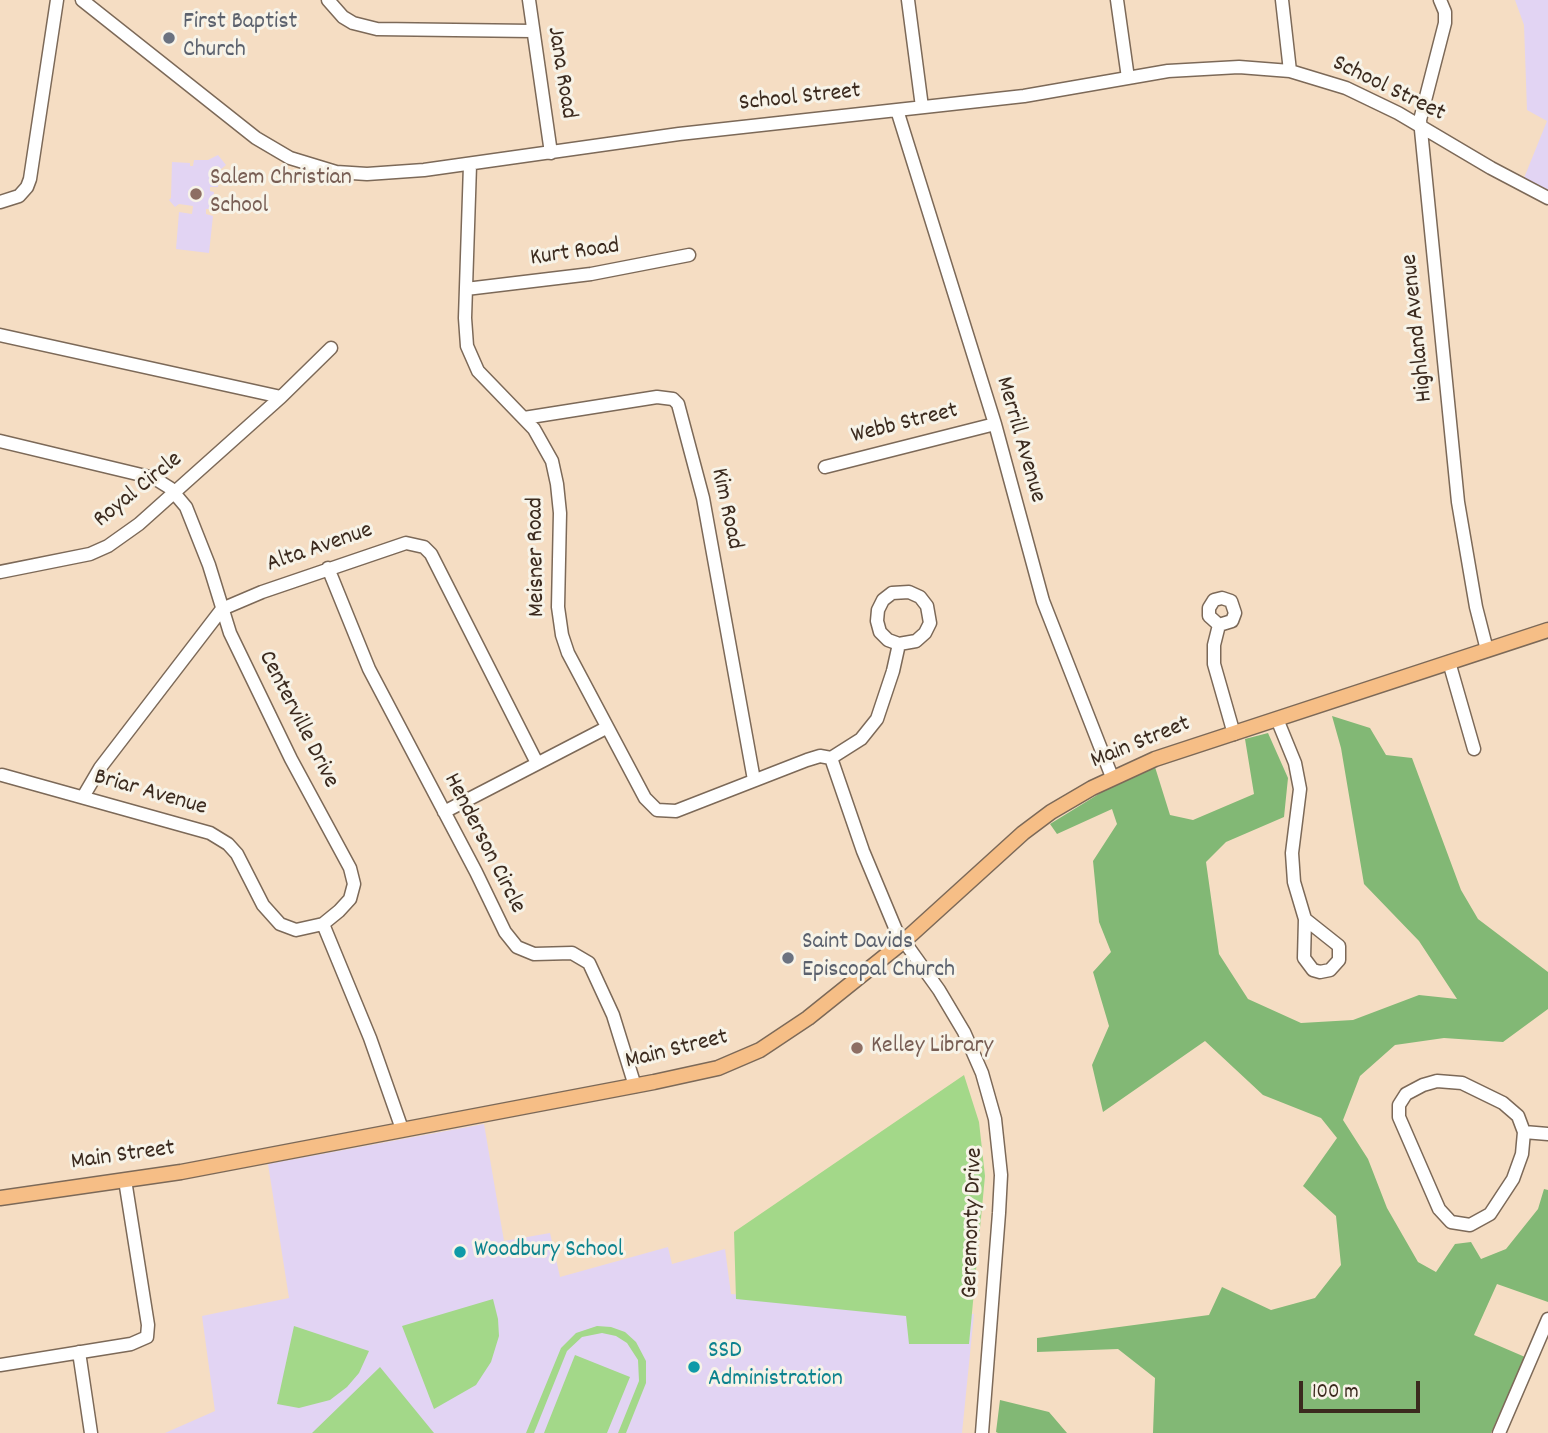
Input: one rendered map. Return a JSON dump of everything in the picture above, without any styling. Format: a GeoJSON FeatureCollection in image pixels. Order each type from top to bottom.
{"type":"FeatureCollection","features":[{"type":"Feature","properties":{"kind":"main road","name":"Main Street"},"geometry":{"type":"LineString","coordinates":[[0,1198],[181,1172],[718,1068],[760,1050],[808,1018],[904,941],[1023,833],[1051,812],[1112,777],[1155,760],[1548,630]]}},
{"type":"Feature","properties":{"kind":"street"},"geometry":{"type":"LineString","coordinates":[[0,202],[19,196],[29,184],[57,0]]}},
{"type":"Feature","properties":{"kind":"street","name":"School Street"},"geometry":{"type":"LineString","coordinates":[[82,0],[245,130],[297,161],[328,170],[367,174],[470,165],[679,134],[1024,96],[1205,68],[1252,67],[1290,71],[1346,88],[1398,113],[1548,198]]}},
{"type":"Feature","properties":{"kind":"street"},"geometry":{"type":"LineString","coordinates":[[328,0],[353,23],[377,29],[532,31]]}},
{"type":"Feature","properties":{"kind":"street","name":"Jana Road"},"geometry":{"type":"LineString","coordinates":[[529,0],[551,153]]}},
{"type":"Feature","properties":{"kind":"street"},"geometry":{"type":"LineString","coordinates":[[908,0],[922,107]]}},
{"type":"Feature","properties":{"kind":"street"},"geometry":{"type":"LineString","coordinates":[[1117,0],[1128,78]]}},
{"type":"Feature","properties":{"kind":"street"},"geometry":{"type":"LineString","coordinates":[[1282,0],[1290,71]]}},
{"type":"Feature","properties":{"kind":"street","name":"Highland Avenue"},"geometry":{"type":"LineString","coordinates":[[1441,1],[1445,23],[1420,120],[1458,502],[1476,607],[1487,650]]}},
{"type":"Feature","properties":{"kind":"street","name":"Merrill Avenue"},"geometry":{"type":"LineString","coordinates":[[897,110],[995,424],[1043,601],[1112,777]]}},
{"type":"Feature","properties":{"kind":"street","name":"Meisner Road"},"geometry":{"type":"LineString","coordinates":[[470,165],[466,289],[466,337],[470,356],[485,380],[524,418],[552,461],[560,513],[558,607],[562,635],[568,653],[645,798],[657,810],[676,811],[807,760],[831,758]]}},
{"type":"Feature","properties":{"kind":"street","name":"Kurt Road"},"geometry":{"type":"LineString","coordinates":[[466,289],[591,274],[689,255]]}},
{"type":"Feature","properties":{"kind":"street"},"geometry":{"type":"LineString","coordinates":[[0,335],[281,397]]}},
{"type":"Feature","properties":{"kind":"street","name":"Royal Circle"},"geometry":{"type":"LineString","coordinates":[[0,572],[90,554],[108,546],[139,524],[281,397],[331,348]]}},
{"type":"Feature","properties":{"kind":"street","name":"Kim Road"},"geometry":{"type":"LineString","coordinates":[[524,418],[657,397],[673,399],[678,404],[703,498],[754,780]]}},
{"type":"Feature","properties":{"kind":"street","name":"Webb Street"},"geometry":{"type":"LineString","coordinates":[[825,467],[995,424]]}},
{"type":"Feature","properties":{"kind":"street","name":"Centerville Drive"},"geometry":{"type":"LineString","coordinates":[[0,441],[145,475],[165,484],[174,492],[193,522],[228,628],[279,737],[350,868],[354,884],[349,899],[323,923]]}},
{"type":"Feature","properties":{"kind":"street","name":"Alta Avenue"},"geometry":{"type":"LineString","coordinates":[[83,797],[100,768],[222,609],[262,592],[406,543],[424,547],[431,554],[537,764]]}},
{"type":"Feature","properties":{"kind":"street","name":"Henderson Circle"},"geometry":{"type":"LineString","coordinates":[[328,569],[369,669],[505,932],[517,947],[534,954],[572,953],[589,963],[613,1015],[635,1086]]}},
{"type":"Feature","properties":{"kind":"street"},"geometry":{"type":"LineString","coordinates":[[909,592],[920,597],[927,606],[930,623],[925,633],[916,641],[899,644],[888,640],[880,632],[877,610],[883,600],[892,593],[909,592]]}},
{"type":"Feature","properties":{"kind":"street"},"geometry":{"type":"LineString","coordinates":[[1219,625],[1214,645],[1214,664],[1234,734]]}},
{"type":"Feature","properties":{"kind":"street"},"geometry":{"type":"LineString","coordinates":[[831,758],[860,739],[873,726],[893,670],[899,644]]}},
{"type":"Feature","properties":{"kind":"street"},"geometry":{"type":"LineString","coordinates":[[1449,662],[1474,749]]}},
{"type":"Feature","properties":{"kind":"street"},"geometry":{"type":"LineString","coordinates":[[1277,719],[1298,777],[1299,800],[1292,853],[1294,882],[1305,919]]}},
{"type":"Feature","properties":{"kind":"street"},"geometry":{"type":"LineString","coordinates":[[444,812],[607,728]]}},
{"type":"Feature","properties":{"kind":"street","name":"Geremonty Drive"},"geometry":{"type":"LineString","coordinates":[[831,758],[863,851],[897,930],[939,990],[964,1032],[982,1073],[995,1119],[1001,1175],[982,1433]]}},
{"type":"Feature","properties":{"kind":"street","name":"Briar Avenue"},"geometry":{"type":"LineString","coordinates":[[2,775],[194,827],[216,836],[237,854],[263,905],[280,924],[296,930],[323,923]]}},
{"type":"Feature","properties":{"kind":"street"},"geometry":{"type":"LineString","coordinates":[[323,923],[370,1038],[402,1129]]}},
{"type":"Feature","properties":{"kind":"street"},"geometry":{"type":"LineString","coordinates":[[1430,1082],[1462,1083],[1509,1107],[1518,1116],[1524,1132],[1517,1171],[1490,1214],[1470,1225],[1457,1224],[1446,1218],[1435,1202],[1402,1125],[1399,1105],[1406,1094],[1430,1082]]}},
{"type":"Feature","properties":{"kind":"street"},"geometry":{"type":"LineString","coordinates":[[1524,1132],[1548,1134]]}},
{"type":"Feature","properties":{"kind":"street"},"geometry":{"type":"LineString","coordinates":[[0,1365],[136,1343],[148,1335],[125,1180]]}},
{"type":"Feature","properties":{"kind":"street"},"geometry":{"type":"LineString","coordinates":[[1499,1433],[1548,1319]]}},
{"type":"Feature","properties":{"kind":"street"},"geometry":{"type":"LineString","coordinates":[[79,1352],[91,1433]]}},
{"type":"Feature","properties":{"kind":"shaded area"},"geometry":{"type":"Polygon","coordinates":[[[1515,0],[1548,0],[1548,190],[1524,178],[1547,121],[1527,110],[1524,25],[1515,0]]]}},
{"type":"Feature","properties":{"kind":"shaded area"},"geometry":{"type":"Polygon","coordinates":[[[218,155],[226,165],[220,170],[218,187],[210,187],[210,191],[214,192],[212,209],[206,209],[206,214],[213,216],[209,253],[176,249],[179,212],[192,214],[193,206],[179,204],[175,207],[169,200],[172,162],[190,163],[190,166],[193,166],[194,160],[208,160],[218,155]]]}},
{"type":"Feature","properties":{"kind":"shaded area"},"geometry":{"type":"Polygon","coordinates":[[[484,1124],[504,1241],[550,1233],[560,1277],[668,1247],[672,1264],[725,1249],[731,1294],[974,1314],[962,1433],[165,1433],[215,1411],[202,1316],[289,1298],[268,1164],[484,1124]]]}},
{"type":"Feature","properties":{"kind":"green space"},"geometry":{"type":"Polygon","coordinates":[[[1332,716],[1370,728],[1386,755],[1412,758],[1461,890],[1478,919],[1548,972],[1548,1009],[1503,1042],[1444,1038],[1395,1045],[1360,1076],[1343,1120],[1368,1159],[1387,1208],[1418,1262],[1436,1272],[1455,1244],[1471,1242],[1481,1259],[1506,1249],[1538,1209],[1544,1189],[1548,1190],[1548,1302],[1497,1284],[1474,1335],[1525,1357],[1491,1433],[1153,1433],[1155,1378],[1118,1349],[1037,1352],[1037,1338],[1209,1315],[1222,1287],[1271,1310],[1315,1298],[1341,1265],[1336,1216],[1303,1186],[1337,1138],[1321,1118],[1263,1095],[1205,1041],[1103,1112],[1092,1065],[1109,1026],[1093,972],[1111,952],[1099,922],[1093,861],[1117,824],[1112,809],[1057,834],[1050,824],[1115,784],[1155,767],[1170,815],[1193,820],[1254,794],[1245,739],[1268,733],[1288,778],[1284,817],[1226,842],[1206,862],[1219,954],[1248,999],[1301,1023],[1353,1020],[1419,995],[1457,999],[1419,941],[1364,884],[1341,748],[1332,716]]]}},
{"type":"Feature","properties":{"kind":"green space"},"geometry":{"type":"Polygon","coordinates":[[[964,1075],[979,1122],[985,1176],[969,1344],[909,1344],[906,1316],[736,1299],[734,1232],[964,1075]]]}},
{"type":"Feature","properties":{"kind":"green space"},"geometry":{"type":"Polygon","coordinates":[[[493,1299],[499,1336],[491,1362],[476,1385],[434,1409],[402,1326],[493,1299]]]}},
{"type":"Feature","properties":{"kind":"green space"},"geometry":{"type":"Polygon","coordinates":[[[294,1326],[369,1351],[359,1373],[330,1400],[299,1408],[277,1404],[294,1326]]]}},
{"type":"Feature","properties":{"kind":"green space"},"geometry":{"type":"Polygon","coordinates":[[[597,1326],[625,1332],[636,1342],[646,1361],[646,1383],[626,1433],[618,1433],[639,1381],[638,1360],[627,1343],[616,1336],[602,1333],[582,1337],[567,1351],[534,1433],[526,1433],[561,1348],[576,1333],[597,1326]]]}},
{"type":"Feature","properties":{"kind":"green space"},"geometry":{"type":"Polygon","coordinates":[[[575,1355],[630,1377],[607,1433],[544,1433],[575,1355]]]}},
{"type":"Feature","properties":{"kind":"green space"},"geometry":{"type":"Polygon","coordinates":[[[380,1367],[434,1433],[312,1433],[380,1367]]]}},
{"type":"Feature","properties":{"kind":"green space"},"geometry":{"type":"Polygon","coordinates":[[[1000,1400],[1049,1412],[1067,1433],[998,1433],[1000,1400]]]}},
{"type":"Feature","properties":{"kind":"place","name":"First Baptist Church"},"geometry":{"type":"Point","coordinates":[169,38]}},
{"type":"Feature","properties":{"kind":"place","name":"Salem Christian School"},"geometry":{"type":"Point","coordinates":[196,194]}},
{"type":"Feature","properties":{"kind":"place","name":"Saint Davids Episcopal Church"},"geometry":{"type":"Point","coordinates":[788,958]}},
{"type":"Feature","properties":{"kind":"place","name":"Kelley Library"},"geometry":{"type":"Point","coordinates":[857,1048]}},
{"type":"Feature","properties":{"kind":"place","name":"Woodbury School"},"geometry":{"type":"Point","coordinates":[460,1252]}},
{"type":"Feature","properties":{"kind":"place","name":"SSD Administration"},"geometry":{"type":"Point","coordinates":[694,1367]}}]}
